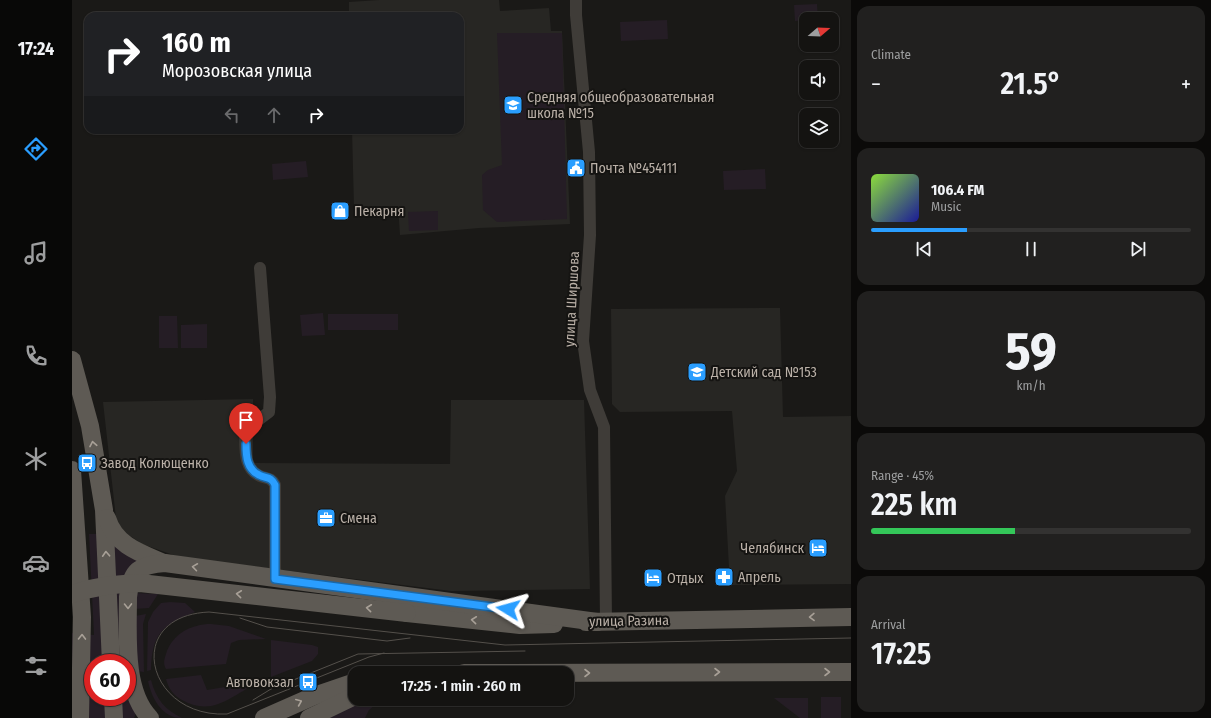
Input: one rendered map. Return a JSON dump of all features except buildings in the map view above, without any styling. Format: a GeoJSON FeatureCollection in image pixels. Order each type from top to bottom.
{"type":"FeatureCollection","features":[{"type":"Feature","properties":{"kind":"main road"},"geometry":{"type":"LineString","coordinates":[[72,360],[90,426],[104,510],[111,654]]}},
{"type":"Feature","properties":{"kind":"main road"},"geometry":{"type":"LineString","coordinates":[[72,470],[82,617],[80,718]]}},
{"type":"Feature","properties":{"kind":"main road"},"geometry":{"type":"LineString","coordinates":[[104,510],[109,526],[118,539],[138,552],[165,563]]}},
{"type":"Feature","properties":{"kind":"main road"},"geometry":{"type":"LineString","coordinates":[[150,718],[138,703],[132,685],[128,597],[129,584],[137,571],[148,564],[165,563],[275,579],[601,621]]}},
{"type":"Feature","properties":{"kind":"main road","name":"улица Разина"},"geometry":{"type":"LineString","coordinates":[[72,594],[108,585],[140,583],[520,625],[601,621],[851,617]]}},
{"type":"Feature","properties":{"kind":"main road"},"geometry":{"type":"LineString","coordinates":[[574,673],[851,672]]}},
{"type":"Feature","properties":{"kind":"main road"},"geometry":{"type":"LineString","coordinates":[[264,718],[314,696],[348,684]]}},
{"type":"Feature","properties":{"kind":"main road"},"geometry":{"type":"LineString","coordinates":[[309,718],[348,699]]}},
{"type":"Feature","properties":{"kind":"main road"},"geometry":{"type":"LineString","coordinates":[[113,706],[114,718]]}},
{"type":"Feature","properties":{"kind":"street","name":"улица Ширшова"},"geometry":{"type":"LineString","coordinates":[[576,0],[589,152],[590,236],[582,341],[590,390],[604,427],[601,621]]}},
{"type":"Feature","properties":{"kind":"street"},"geometry":{"type":"LineString","coordinates":[[260,268],[270,397],[269,412],[246,430],[246,458],[251,468],[261,476],[267,476],[273,480],[275,485],[275,579]]}},
{"type":"Feature","properties":{"kind":"shaded area","name":"Средняя общеобразовательная школа №15"},"geometry":{"type":"Polygon","coordinates":[[[379,0],[499,0],[500,11],[549,8],[551,31],[562,31],[570,224],[479,228],[400,235],[398,206],[354,207],[352,134],[464,134],[464,12],[349,12],[349,2],[379,0]]]}},
{"type":"Feature","properties":{"kind":"shaded area"},"geometry":{"type":"Polygon","coordinates":[[[817,4],[818,12],[799,12],[799,21],[795,21],[794,5],[817,4]]]}},
{"type":"Feature","properties":{"kind":"shaded area"},"geometry":{"type":"Polygon","coordinates":[[[667,20],[668,39],[621,41],[620,22],[667,20]]]}},
{"type":"Feature","properties":{"kind":"shaded area"},"geometry":{"type":"Polygon","coordinates":[[[497,33],[562,33],[567,219],[497,222],[483,210],[482,175],[488,170],[502,165],[497,33]]]}},
{"type":"Feature","properties":{"kind":"shaded area"},"geometry":{"type":"Polygon","coordinates":[[[306,161],[308,177],[273,180],[272,164],[306,161]]]}},
{"type":"Feature","properties":{"kind":"shaded area"},"geometry":{"type":"Polygon","coordinates":[[[765,169],[766,189],[724,190],[723,171],[765,169]]]}},
{"type":"Feature","properties":{"kind":"shaded area"},"geometry":{"type":"Polygon","coordinates":[[[438,211],[438,230],[409,231],[408,212],[438,211]]]}},
{"type":"Feature","properties":{"kind":"shaded area"},"geometry":{"type":"Polygon","coordinates":[[[780,308],[783,417],[851,416],[851,584],[730,585],[725,496],[737,471],[732,411],[620,412],[612,404],[611,309],[780,308]]]}},
{"type":"Feature","properties":{"kind":"shaded area"},"geometry":{"type":"Polygon","coordinates":[[[323,313],[325,335],[302,336],[300,315],[323,313]]]}},
{"type":"Feature","properties":{"kind":"shaded area"},"geometry":{"type":"Polygon","coordinates":[[[328,314],[398,314],[398,330],[328,330],[328,314]]]}},
{"type":"Feature","properties":{"kind":"shaded area"},"geometry":{"type":"Polygon","coordinates":[[[159,316],[177,316],[178,348],[159,348],[159,316]]]}},
{"type":"Feature","properties":{"kind":"shaded area"},"geometry":{"type":"Polygon","coordinates":[[[207,324],[207,348],[181,348],[181,325],[207,324]]]}},
{"type":"Feature","properties":{"kind":"shaded area"},"geometry":{"type":"Polygon","coordinates":[[[253,399],[253,463],[450,464],[451,400],[584,400],[590,589],[451,591],[179,557],[142,544],[117,527],[103,402],[253,399]]]}},
{"type":"Feature","properties":{"kind":"shaded area"},"geometry":{"type":"Polygon","coordinates":[[[89,534],[97,534],[104,654],[84,654],[84,706],[106,706],[107,718],[72,718],[72,633],[94,635],[89,534]]]}},
{"type":"Feature","properties":{"kind":"shaded area"},"geometry":{"type":"Polygon","coordinates":[[[112,544],[138,560],[124,654],[118,654],[112,544]]]}},
{"type":"Feature","properties":{"kind":"shaded area"},"geometry":{"type":"Polygon","coordinates":[[[134,593],[158,594],[149,608],[134,609],[134,593]]]}},
{"type":"Feature","properties":{"kind":"shaded area"},"geometry":{"type":"Polygon","coordinates":[[[161,603],[185,603],[195,612],[174,621],[161,632],[154,648],[151,670],[147,671],[148,622],[153,612],[161,603]]]}},
{"type":"Feature","properties":{"kind":"shaded area"},"geometry":{"type":"Polygon","coordinates":[[[146,614],[143,624],[144,672],[137,671],[135,616],[146,614]]]}},
{"type":"Feature","properties":{"kind":"shaded area"},"geometry":{"type":"Polygon","coordinates":[[[204,624],[229,626],[266,639],[239,640],[231,643],[226,664],[166,669],[164,662],[166,654],[173,641],[178,636],[190,628],[204,624]]]}},
{"type":"Feature","properties":{"kind":"shaded area"},"geometry":{"type":"Polygon","coordinates":[[[271,640],[312,645],[318,647],[318,654],[312,661],[271,677],[271,640]]]}},
{"type":"Feature","properties":{"kind":"shaded area"},"geometry":{"type":"Polygon","coordinates":[[[201,675],[207,690],[261,681],[223,702],[204,706],[193,705],[176,696],[168,686],[166,679],[201,675]]]}},
{"type":"Feature","properties":{"kind":"shaded area"},"geometry":{"type":"Polygon","coordinates":[[[151,680],[153,687],[162,703],[182,718],[169,715],[159,706],[155,701],[150,688],[148,681],[151,680]]]}},
{"type":"Feature","properties":{"kind":"shaded area"},"geometry":{"type":"Polygon","coordinates":[[[821,697],[841,697],[841,718],[821,718],[821,697]]]}},
{"type":"Feature","properties":{"kind":"shaded area"},"geometry":{"type":"Polygon","coordinates":[[[774,698],[808,698],[808,718],[800,718],[774,698]]]}},
{"type":"Feature","properties":{"kind":"shaded area"},"geometry":{"type":"Polygon","coordinates":[[[120,706],[133,706],[136,713],[134,718],[121,718],[120,706]]]}},
{"type":"Feature","properties":{"kind":"shaded area"},"geometry":{"type":"Polygon","coordinates":[[[352,706],[374,706],[369,710],[365,718],[324,718],[352,706]]]}},
{"type":"Feature","properties":{"kind":"tram line"},"geometry":{"type":"LineString","coordinates":[[384,653],[369,657],[227,714],[199,711],[178,700],[163,685],[155,666],[155,647],[164,630],[181,618],[209,612],[505,645],[851,638]]}},
{"type":"Feature","properties":{"kind":"tram line"},"geometry":{"type":"LineString","coordinates":[[240,618],[267,627],[387,641],[410,638]]}},
{"type":"Feature","properties":{"kind":"tram line"},"geometry":{"type":"LineString","coordinates":[[253,700],[271,689],[358,654],[525,651]]}},
{"type":"Feature","properties":{"kind":"place","name":"Средняя общеобразовательная школа №15"},"geometry":{"type":"Point","coordinates":[513,105]}},
{"type":"Feature","properties":{"kind":"place","name":"Почта №454111"},"geometry":{"type":"Point","coordinates":[576,168]}},
{"type":"Feature","properties":{"kind":"place","name":"Пекарня"},"geometry":{"type":"Point","coordinates":[340,211]}},
{"type":"Feature","properties":{"kind":"place","name":"Детский сад №153"},"geometry":{"type":"Point","coordinates":[697,372]}},
{"type":"Feature","properties":{"kind":"place","name":"Завод Колющенко"},"geometry":{"type":"Point","coordinates":[87,463]}},
{"type":"Feature","properties":{"kind":"place","name":"Смена"},"geometry":{"type":"Point","coordinates":[326,518]}},
{"type":"Feature","properties":{"kind":"place","name":"Челябинск"},"geometry":{"type":"Point","coordinates":[818,548]}},
{"type":"Feature","properties":{"kind":"place","name":"Апрель"},"geometry":{"type":"Point","coordinates":[724,577]}},
{"type":"Feature","properties":{"kind":"place","name":"Отдых"},"geometry":{"type":"Point","coordinates":[653,578]}},
{"type":"Feature","properties":{"kind":"place","name":"Автовокзал"},"geometry":{"type":"Point","coordinates":[308,682]}},
{"type":"Feature","properties":{"kind":"route"},"geometry":{"type":"LineString","coordinates":[[246,444],[246,458],[251,468],[261,476],[267,476],[273,480],[275,485],[275,579],[508,609]]}}]}
